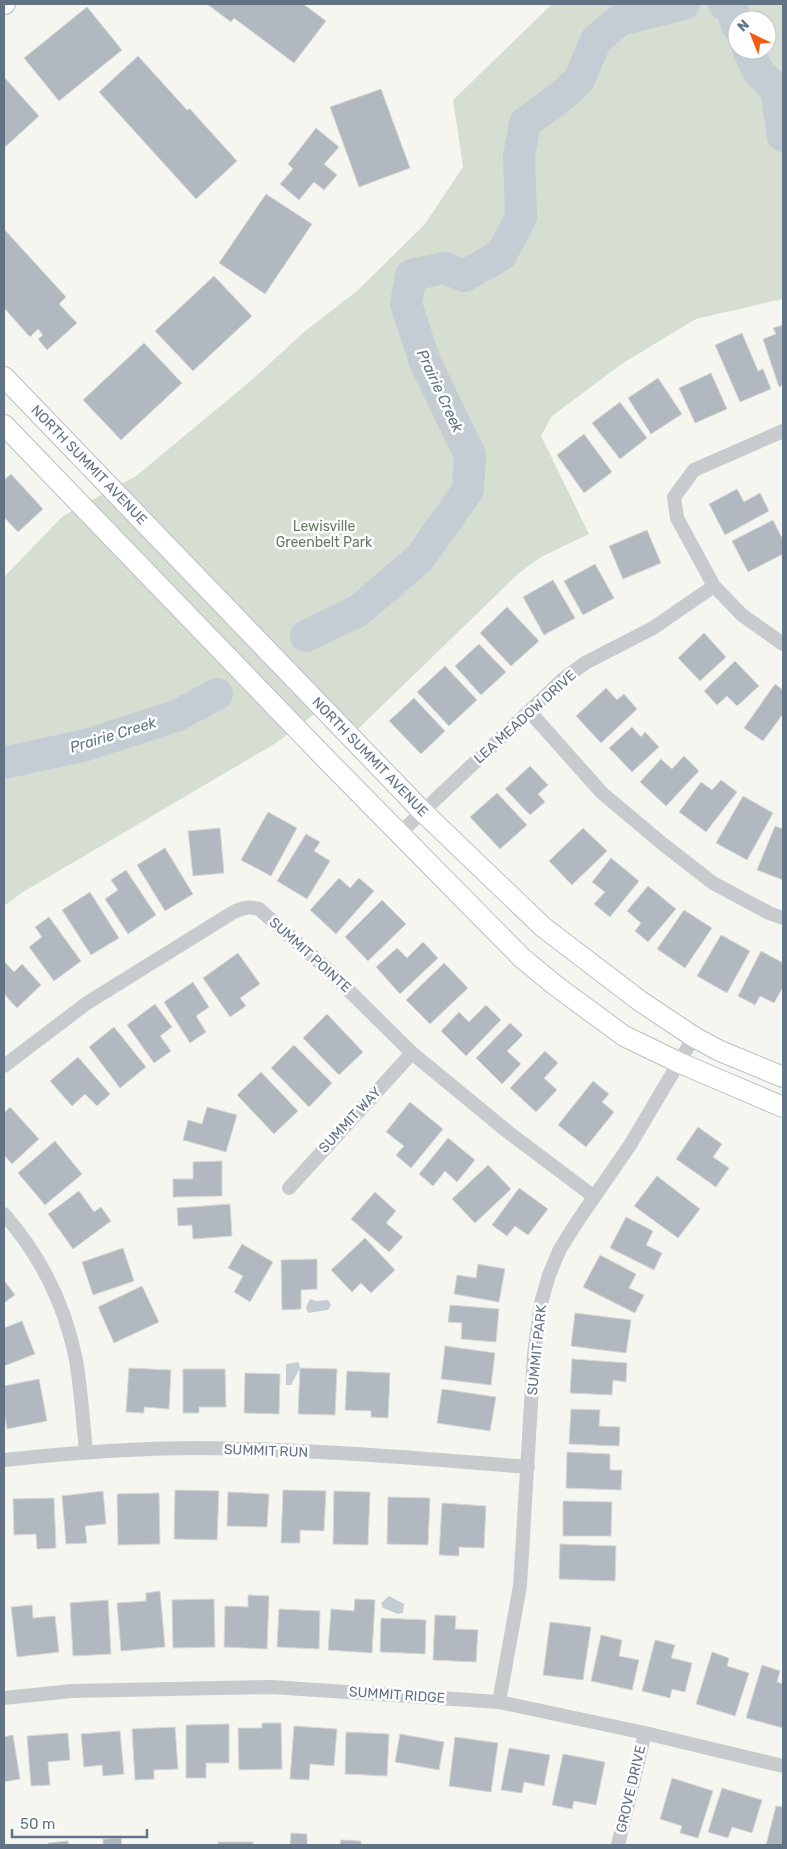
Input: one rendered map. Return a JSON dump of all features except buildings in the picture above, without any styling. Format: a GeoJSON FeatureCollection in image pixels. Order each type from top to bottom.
{"type":"FeatureCollection","features":[{"type":"Feature","properties":{"kind":"main road","name":"NORTH SUMMIT AVENUE"},"geometry":{"type":"LineString","coordinates":[[4,377],[422,811],[543,927],[640,1001],[694,1037],[720,1051],[783,1077]]}},
{"type":"Feature","properties":{"kind":"main road"},"geometry":{"type":"LineString","coordinates":[[4,425],[399,834],[522,958],[556,986],[624,1036],[680,1063],[783,1107]]}},
{"type":"Feature","properties":{"kind":"street"},"geometry":{"type":"LineString","coordinates":[[783,431],[694,470],[674,497],[677,518],[714,586],[742,615],[783,644]]}},
{"type":"Feature","properties":{"kind":"street","name":"LEA MEADOW DRIVE"},"geometry":{"type":"LineString","coordinates":[[399,834],[562,680],[585,663],[653,628],[714,586]]}},
{"type":"Feature","properties":{"kind":"street"},"geometry":{"type":"LineString","coordinates":[[529,712],[602,792],[664,845],[713,883],[769,913],[783,918]]}},
{"type":"Feature","properties":{"kind":"street","name":"SUMMIT POINTE"},"geometry":{"type":"LineString","coordinates":[[4,1066],[86,1003],[232,913],[242,908],[251,907],[259,909],[326,968],[412,1053],[508,1132],[593,1196]]}},
{"type":"Feature","properties":{"kind":"street","name":"SUMMIT PARK"},"geometry":{"type":"LineString","coordinates":[[499,1702],[520,1586],[534,1354],[541,1303],[549,1275],[560,1249],[593,1196],[630,1145],[694,1037]]}},
{"type":"Feature","properties":{"kind":"street","name":"SUMMIT WAY"},"geometry":{"type":"LineString","coordinates":[[289,1188],[412,1053]]}},
{"type":"Feature","properties":{"kind":"street"},"geometry":{"type":"LineString","coordinates":[[4,1214],[44,1269],[67,1325],[76,1360],[86,1452]]}},
{"type":"Feature","properties":{"kind":"street","name":"SUMMIT RUN"},"geometry":{"type":"LineString","coordinates":[[4,1460],[86,1452],[199,1448],[399,1456],[528,1467]]}},
{"type":"Feature","properties":{"kind":"street","name":"SUMMIT RIDGE"},"geometry":{"type":"LineString","coordinates":[[4,1698],[72,1691],[271,1687],[499,1702],[645,1733],[783,1766]]}},
{"type":"Feature","properties":{"kind":"street","name":"GROVE DRIVE"},"geometry":{"type":"LineString","coordinates":[[618,1845],[645,1733]]}},
{"type":"Feature","properties":{"kind":"green space","name":"Lewisville Greenbelt Park"},"geometry":{"type":"Polygon","coordinates":[[[552,4],[783,4],[783,299],[696,319],[623,363],[552,416],[541,436],[589,534],[541,557],[519,573],[357,730],[330,702],[276,743],[23,892],[4,906],[4,577],[63,516],[136,476],[254,378],[305,331],[357,291],[425,224],[463,167],[453,100],[552,4]]]}},
{"type":"Feature","properties":{"kind":"shaded area"},"geometry":{"type":"Polygon","coordinates":[[[310,1299],[317,1301],[328,1300],[331,1305],[328,1310],[308,1313],[306,1307],[310,1299]]]}},
{"type":"Feature","properties":{"kind":"shaded area"},"geometry":{"type":"Polygon","coordinates":[[[299,1362],[300,1368],[291,1385],[286,1385],[286,1364],[299,1362]]]}},
{"type":"Feature","properties":{"kind":"shaded area"},"geometry":{"type":"Polygon","coordinates":[[[389,1596],[404,1604],[403,1613],[398,1614],[383,1608],[381,1603],[389,1596]]]}},
{"type":"Feature","properties":{"kind":"waterway","name":"Prairie Creek"},"geometry":{"type":"LineString","coordinates":[[306,636],[358,611],[419,559],[468,490],[470,455],[425,362],[406,304],[411,275],[444,268],[464,276],[501,255],[521,217],[519,156],[525,123],[563,95],[579,80],[596,40],[620,20],[684,4]]}},
{"type":"Feature","properties":{"kind":"waterway","name":"Prairie Creek"},"geometry":{"type":"LineString","coordinates":[[724,4],[732,10]]}},
{"type":"Feature","properties":{"kind":"waterway","name":"Prairie Creek"},"geometry":{"type":"LineString","coordinates":[[753,60],[758,71],[776,90],[783,136]]}},
{"type":"Feature","properties":{"kind":"waterway","name":"Prairie Creek"},"geometry":{"type":"LineString","coordinates":[[4,763],[86,745],[176,716],[217,694]]}}]}
